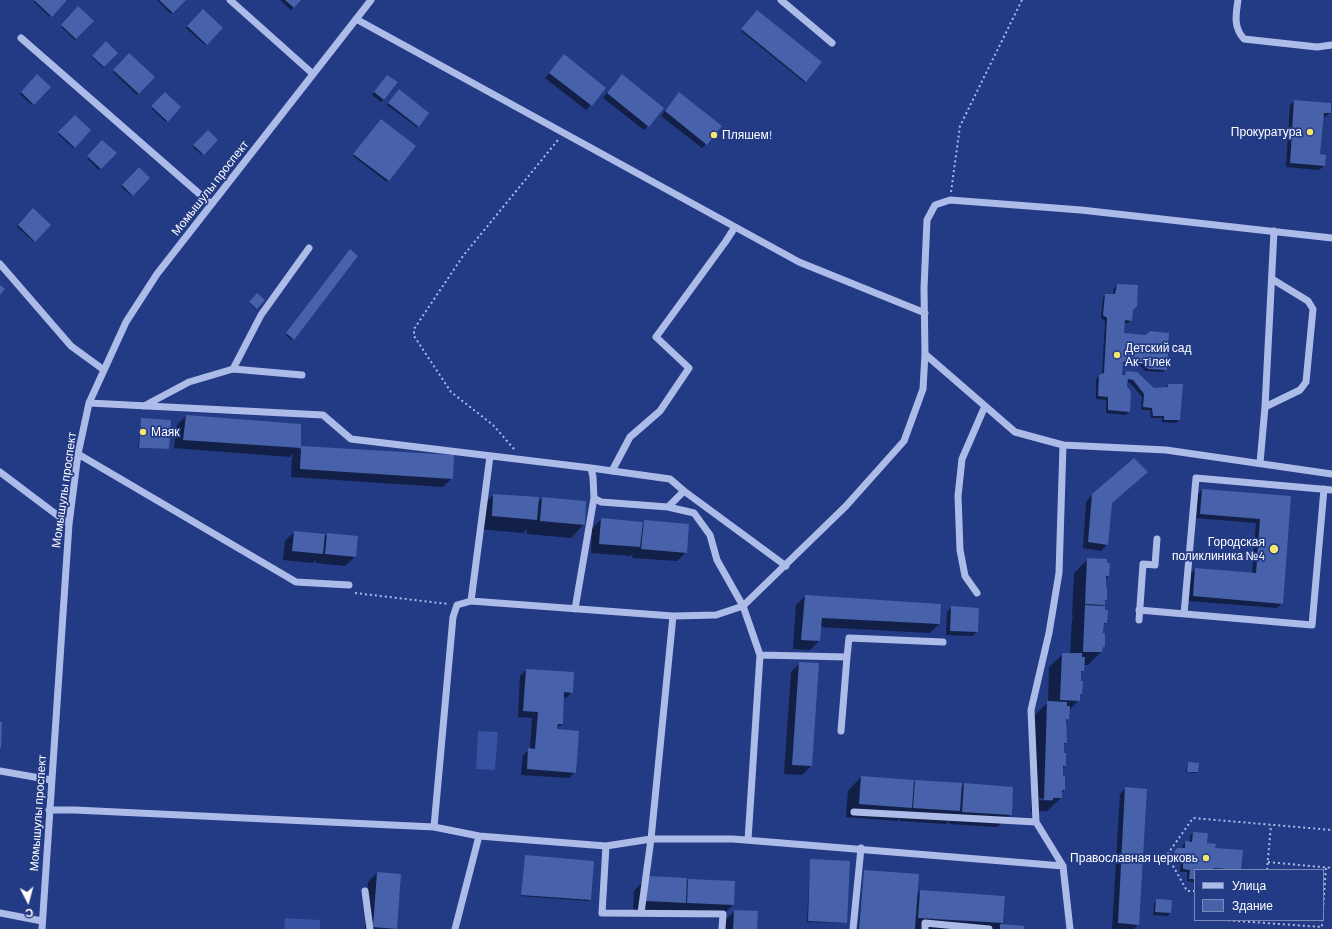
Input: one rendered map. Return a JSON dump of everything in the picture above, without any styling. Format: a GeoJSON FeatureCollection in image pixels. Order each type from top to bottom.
{"type":"FeatureCollection","features":[{"type":"Feature","properties":{"kind":"street"},"geometry":{"type":"LineString","coordinates":[[230,0],[313,74]]}},
{"type":"Feature","properties":{"kind":"street","name":"Момышулы проспект"},"geometry":{"type":"LineString","coordinates":[[42,929],[69,524],[78,454],[89,403],[126,322],[157,274],[371,0]]}},
{"type":"Feature","properties":{"kind":"street"},"geometry":{"type":"LineString","coordinates":[[781,0],[832,43]]}},
{"type":"Feature","properties":{"kind":"street"},"geometry":{"type":"LineString","coordinates":[[1238,0],[1236,22],[1240,34],[1244,39],[1317,47],[1332,45]]}},
{"type":"Feature","properties":{"kind":"street"},"geometry":{"type":"LineString","coordinates":[[356,19],[799,262],[925,313]]}},
{"type":"Feature","properties":{"kind":"street"},"geometry":{"type":"LineString","coordinates":[[21,38],[211,204]]}},
{"type":"Feature","properties":{"kind":"street"},"geometry":{"type":"LineString","coordinates":[[434,827],[453,617],[457,605],[471,601],[673,616],[716,615],[742,606],[786,566],[846,506],[904,441],[923,390],[925,354],[924,288],[927,220],[935,205],[950,200],[1081,210],[1332,238]]}},
{"type":"Feature","properties":{"kind":"street"},"geometry":{"type":"LineString","coordinates":[[612,471],[630,437],[660,411],[689,368],[656,337],[726,241],[734,227]]}},
{"type":"Feature","properties":{"kind":"street"},"geometry":{"type":"LineString","coordinates":[[1260,463],[1265,407],[1274,231]]}},
{"type":"Feature","properties":{"kind":"street"},"geometry":{"type":"LineString","coordinates":[[233,369],[261,315],[309,248]]}},
{"type":"Feature","properties":{"kind":"street"},"geometry":{"type":"LineString","coordinates":[[0,264],[72,346],[104,370]]}},
{"type":"Feature","properties":{"kind":"street"},"geometry":{"type":"LineString","coordinates":[[1265,407],[1300,390],[1306,382],[1313,309],[1308,301],[1272,279]]}},
{"type":"Feature","properties":{"kind":"street"},"geometry":{"type":"LineString","coordinates":[[925,354],[1015,432],[1063,445],[1166,450],[1332,474]]}},
{"type":"Feature","properties":{"kind":"street"},"geometry":{"type":"LineString","coordinates":[[144,406],[190,382],[233,369],[302,374]]}},
{"type":"Feature","properties":{"kind":"street"},"geometry":{"type":"LineString","coordinates":[[89,403],[323,415],[352,439],[670,479],[786,566]]}},
{"type":"Feature","properties":{"kind":"street"},"geometry":{"type":"LineString","coordinates":[[977,593],[965,576],[960,550],[958,496],[962,459],[985,406]]}},
{"type":"Feature","properties":{"kind":"street"},"geometry":{"type":"LineString","coordinates":[[1063,445],[1059,573],[1049,633],[1030,710],[1036,822],[1063,866],[1070,929]]}},
{"type":"Feature","properties":{"kind":"street"},"geometry":{"type":"LineString","coordinates":[[78,454],[296,582],[349,585]]}},
{"type":"Feature","properties":{"kind":"street"},"geometry":{"type":"LineString","coordinates":[[471,601],[490,456]]}},
{"type":"Feature","properties":{"kind":"street"},"geometry":{"type":"LineString","coordinates":[[575,609],[594,498],[591,468]]}},
{"type":"Feature","properties":{"kind":"street"},"geometry":{"type":"LineString","coordinates":[[0,472],[69,524]]}},
{"type":"Feature","properties":{"kind":"street"},"geometry":{"type":"LineString","coordinates":[[1184,614],[1196,478],[1332,490]]}},
{"type":"Feature","properties":{"kind":"street"},"geometry":{"type":"LineString","coordinates":[[1139,610],[1312,625],[1324,489]]}},
{"type":"Feature","properties":{"kind":"street"},"geometry":{"type":"LineString","coordinates":[[668,507],[684,491]]}},
{"type":"Feature","properties":{"kind":"street"},"geometry":{"type":"LineString","coordinates":[[594,498],[601,502],[668,507],[694,513],[710,535],[717,560],[742,606],[760,655],[748,840]]}},
{"type":"Feature","properties":{"kind":"street"},"geometry":{"type":"LineString","coordinates":[[1139,620],[1143,564],[1155,565],[1157,539]]}},
{"type":"Feature","properties":{"kind":"street"},"geometry":{"type":"LineString","coordinates":[[641,913],[651,840],[673,616]]}},
{"type":"Feature","properties":{"kind":"street"},"geometry":{"type":"LineString","coordinates":[[841,731],[849,638],[943,642]]}},
{"type":"Feature","properties":{"kind":"street"},"geometry":{"type":"LineString","coordinates":[[760,655],[847,657]]}},
{"type":"Feature","properties":{"kind":"street"},"geometry":{"type":"LineString","coordinates":[[0,771],[51,780]]}},
{"type":"Feature","properties":{"kind":"street"},"geometry":{"type":"LineString","coordinates":[[49,810],[434,827],[479,836],[606,846],[651,840],[733,839],[862,848],[1063,866]]}},
{"type":"Feature","properties":{"kind":"street"},"geometry":{"type":"LineString","coordinates":[[854,812],[1036,822]]}},
{"type":"Feature","properties":{"kind":"street"},"geometry":{"type":"LineString","coordinates":[[455,929],[479,836]]}},
{"type":"Feature","properties":{"kind":"street"},"geometry":{"type":"LineString","coordinates":[[606,846],[602,913],[723,914],[722,929]]}},
{"type":"Feature","properties":{"kind":"street"},"geometry":{"type":"LineString","coordinates":[[853,929],[862,848]]}},
{"type":"Feature","properties":{"kind":"street"},"geometry":{"type":"LineString","coordinates":[[365,890],[370,929]]}},
{"type":"Feature","properties":{"kind":"street"},"geometry":{"type":"LineString","coordinates":[[0,914],[42,921]]}},
{"type":"Feature","properties":{"kind":"street"},"geometry":{"type":"LineString","coordinates":[[925,929],[925,923],[989,929]]}},
{"type":"Feature","properties":{"kind":"path"},"geometry":{"type":"LineString","coordinates":[[950,200],[960,126],[1022,0]]}},
{"type":"Feature","properties":{"kind":"path"},"geometry":{"type":"LineString","coordinates":[[524,460],[493,425],[451,392],[414,336],[414,329],[462,256],[564,132]]}},
{"type":"Feature","properties":{"kind":"path"},"geometry":{"type":"LineString","coordinates":[[349,585],[352,592],[358,594],[457,605]]}},
{"type":"Feature","properties":{"kind":"path"},"geometry":{"type":"LineString","coordinates":[[1194,891],[1187,891],[1167,855],[1193,818],[1332,830]]}},
{"type":"Feature","properties":{"kind":"path"},"geometry":{"type":"LineString","coordinates":[[1268,869],[1271,825]]}},
{"type":"Feature","properties":{"kind":"path"},"geometry":{"type":"LineString","coordinates":[[1268,862],[1332,868]]}},
{"type":"Feature","properties":{"kind":"path"},"geometry":{"type":"LineString","coordinates":[[1324,896],[1326,867]]}},
{"type":"Feature","properties":{"kind":"path"},"geometry":{"type":"LineString","coordinates":[[1237,921],[1322,927],[1322,921]]}},
{"type":"Feature","properties":{"kind":"shaded area"},"geometry":{"type":"Polygon","coordinates":[[[478,731],[498,732],[495,770],[476,769],[478,731]]]}},
{"type":"Feature","properties":{"kind":"shaded area"},"geometry":{"type":"Polygon","coordinates":[[[285,918],[320,920],[320,929],[284,929],[285,918]]]}},
{"type":"Feature","properties":{"kind":"building"},"geometry":{"type":"Polygon","coordinates":[[[34,0],[67,0],[52,17],[34,0]]]}},
{"type":"Feature","properties":{"kind":"building"},"geometry":{"type":"Polygon","coordinates":[[[159,0],[186,0],[173,13],[159,0]]]}},
{"type":"Feature","properties":{"kind":"building"},"geometry":{"type":"Polygon","coordinates":[[[285,0],[301,0],[294,8],[285,0]]]}},
{"type":"Feature","properties":{"kind":"building"},"geometry":{"type":"Polygon","coordinates":[[[78,6],[94,21],[76,39],[61,25],[78,6]]]}},
{"type":"Feature","properties":{"kind":"building"},"geometry":{"type":"Polygon","coordinates":[[[203,9],[223,28],[207,45],[187,26],[203,9]]]}},
{"type":"Feature","properties":{"kind":"building"},"geometry":{"type":"Polygon","coordinates":[[[757,10],[822,62],[806,82],[741,29],[757,10]]]}},
{"type":"Feature","properties":{"kind":"building"},"geometry":{"type":"Polygon","coordinates":[[[106,41],[118,53],[104,67],[92,56],[106,41]]]}},
{"type":"Feature","properties":{"kind":"building"},"geometry":{"type":"Polygon","coordinates":[[[129,53],[155,77],[139,94],[113,70],[129,53]]]}},
{"type":"Feature","properties":{"kind":"building"},"geometry":{"type":"Polygon","coordinates":[[[564,54],[606,88],[592,106],[549,73],[564,54]]]}},
{"type":"Feature","properties":{"kind":"building"},"geometry":{"type":"Polygon","coordinates":[[[37,74],[51,87],[34,105],[21,92],[37,74]]]}},
{"type":"Feature","properties":{"kind":"building"},"geometry":{"type":"Polygon","coordinates":[[[622,74],[664,108],[649,127],[607,93],[622,74]]]}},
{"type":"Feature","properties":{"kind":"building"},"geometry":{"type":"Polygon","coordinates":[[[387,75],[398,82],[384,100],[374,92],[387,75]]]}},
{"type":"Feature","properties":{"kind":"building"},"geometry":{"type":"Polygon","coordinates":[[[399,89],[429,113],[419,127],[388,103],[399,89]]]}},
{"type":"Feature","properties":{"kind":"building"},"geometry":{"type":"Polygon","coordinates":[[[165,92],[181,107],[168,122],[151,106],[165,92]]]}},
{"type":"Feature","properties":{"kind":"building"},"geometry":{"type":"Polygon","coordinates":[[[679,92],[722,126],[707,145],[665,111],[679,92]]]}},
{"type":"Feature","properties":{"kind":"building"},"geometry":{"type":"Polygon","coordinates":[[[1294,100],[1331,103],[1331,113],[1324,113],[1320,154],[1326,155],[1325,166],[1290,163],[1294,100]]]}},
{"type":"Feature","properties":{"kind":"building"},"geometry":{"type":"Polygon","coordinates":[[[75,115],[91,130],[75,148],[58,132],[75,115]]]}},
{"type":"Feature","properties":{"kind":"building"},"geometry":{"type":"Polygon","coordinates":[[[381,119],[416,146],[389,181],[353,154],[381,119]]]}},
{"type":"Feature","properties":{"kind":"building"},"geometry":{"type":"Polygon","coordinates":[[[208,130],[218,140],[204,155],[193,145],[208,130]]]}},
{"type":"Feature","properties":{"kind":"building"},"geometry":{"type":"Polygon","coordinates":[[[102,140],[117,153],[101,169],[87,156],[102,140]]]}},
{"type":"Feature","properties":{"kind":"building"},"geometry":{"type":"Polygon","coordinates":[[[139,167],[150,178],[133,196],[122,185],[139,167]]]}},
{"type":"Feature","properties":{"kind":"building"},"geometry":{"type":"Polygon","coordinates":[[[33,208],[51,225],[35,242],[18,225],[33,208]]]}},
{"type":"Feature","properties":{"kind":"building"},"geometry":{"type":"Polygon","coordinates":[[[350,249],[358,256],[294,340],[286,333],[350,249]]]}},
{"type":"Feature","properties":{"kind":"building"},"geometry":{"type":"Polygon","coordinates":[[[1117,284],[1138,285],[1137,306],[1133,310],[1132,321],[1125,320],[1124,333],[1146,335],[1150,331],[1169,333],[1167,370],[1148,369],[1144,364],[1123,362],[1122,375],[1125,375],[1126,371],[1137,372],[1154,388],[1168,387],[1168,384],[1183,384],[1180,420],[1164,420],[1164,416],[1153,416],[1152,408],[1143,407],[1144,394],[1133,380],[1128,379],[1127,386],[1131,392],[1130,412],[1108,410],[1108,397],[1098,396],[1099,375],[1104,373],[1107,318],[1103,315],[1105,294],[1115,294],[1117,284]]]}},
{"type":"Feature","properties":{"kind":"building"},"geometry":{"type":"Polygon","coordinates":[[[0,285],[5,289],[0,295],[0,285]]]}},
{"type":"Feature","properties":{"kind":"building"},"geometry":{"type":"Polygon","coordinates":[[[257,293],[265,300],[257,309],[249,302],[257,293]]]}},
{"type":"Feature","properties":{"kind":"building"},"geometry":{"type":"Polygon","coordinates":[[[186,415],[301,424],[301,448],[183,440],[186,415]]]}},
{"type":"Feature","properties":{"kind":"building"},"geometry":{"type":"Polygon","coordinates":[[[141,418],[171,420],[169,449],[139,448],[141,418]]]}},
{"type":"Feature","properties":{"kind":"building"},"geometry":{"type":"Polygon","coordinates":[[[302,446],[454,455],[453,479],[300,469],[302,446]]]}},
{"type":"Feature","properties":{"kind":"building"},"geometry":{"type":"Polygon","coordinates":[[[1134,458],[1148,472],[1112,503],[1108,545],[1088,542],[1092,494],[1134,458]]]}},
{"type":"Feature","properties":{"kind":"building"},"geometry":{"type":"Polygon","coordinates":[[[1202,489],[1291,496],[1283,604],[1193,596],[1195,568],[1256,573],[1260,519],[1200,514],[1202,489]]]}},
{"type":"Feature","properties":{"kind":"building"},"geometry":{"type":"Polygon","coordinates":[[[493,494],[539,497],[537,520],[492,516],[493,494]]]}},
{"type":"Feature","properties":{"kind":"building"},"geometry":{"type":"Polygon","coordinates":[[[542,497],[586,501],[585,525],[540,521],[542,497]]]}},
{"type":"Feature","properties":{"kind":"building"},"geometry":{"type":"Polygon","coordinates":[[[601,518],[643,522],[640,547],[599,544],[601,518]]]}},
{"type":"Feature","properties":{"kind":"building"},"geometry":{"type":"Polygon","coordinates":[[[644,520],[689,524],[687,553],[641,549],[644,520]]]}},
{"type":"Feature","properties":{"kind":"building"},"geometry":{"type":"Polygon","coordinates":[[[294,531],[325,534],[323,554],[292,551],[294,531]]]}},
{"type":"Feature","properties":{"kind":"building"},"geometry":{"type":"Polygon","coordinates":[[[327,533],[358,536],[356,557],[325,554],[327,533]]]}},
{"type":"Feature","properties":{"kind":"building"},"geometry":{"type":"Polygon","coordinates":[[[1087,558],[1107,559],[1107,563],[1110,563],[1109,576],[1106,576],[1107,600],[1105,600],[1105,605],[1085,604],[1087,558]]]}},
{"type":"Feature","properties":{"kind":"building"},"geometry":{"type":"Polygon","coordinates":[[[805,595],[941,604],[940,624],[822,618],[820,641],[801,640],[805,595]]]}},
{"type":"Feature","properties":{"kind":"building"},"geometry":{"type":"Polygon","coordinates":[[[1085,605],[1105,606],[1105,610],[1108,610],[1107,623],[1104,623],[1103,633],[1105,633],[1105,647],[1103,647],[1102,652],[1083,652],[1085,605]]]}},
{"type":"Feature","properties":{"kind":"building"},"geometry":{"type":"Polygon","coordinates":[[[951,606],[979,608],[978,632],[950,631],[951,606]]]}},
{"type":"Feature","properties":{"kind":"building"},"geometry":{"type":"Polygon","coordinates":[[[1062,653],[1082,653],[1082,657],[1085,657],[1084,671],[1081,671],[1081,681],[1083,681],[1080,701],[1060,700],[1062,653]]]}},
{"type":"Feature","properties":{"kind":"building"},"geometry":{"type":"Polygon","coordinates":[[[799,662],[819,663],[812,766],[792,765],[799,662]]]}},
{"type":"Feature","properties":{"kind":"building"},"geometry":{"type":"Polygon","coordinates":[[[526,669],[574,672],[573,693],[564,692],[563,724],[558,724],[557,729],[579,731],[576,773],[527,769],[528,748],[535,749],[538,712],[523,711],[526,669]]]}},
{"type":"Feature","properties":{"kind":"building"},"geometry":{"type":"Polygon","coordinates":[[[1047,701],[1067,702],[1067,706],[1070,706],[1069,720],[1066,719],[1067,743],[1064,743],[1064,753],[1066,753],[1066,766],[1063,766],[1065,790],[1062,790],[1062,798],[1053,798],[1053,800],[1044,800],[1047,701]]]}},
{"type":"Feature","properties":{"kind":"building"},"geometry":{"type":"Polygon","coordinates":[[[0,722],[2,722],[1,748],[0,748],[0,722]]]}},
{"type":"Feature","properties":{"kind":"building"},"geometry":{"type":"Polygon","coordinates":[[[1188,762],[1199,763],[1198,772],[1187,772],[1188,762]]]}},
{"type":"Feature","properties":{"kind":"building"},"geometry":{"type":"Polygon","coordinates":[[[861,776],[914,780],[912,808],[859,804],[861,776]]]}},
{"type":"Feature","properties":{"kind":"building"},"geometry":{"type":"Polygon","coordinates":[[[915,780],[962,783],[960,811],[913,808],[915,780]]]}},
{"type":"Feature","properties":{"kind":"building"},"geometry":{"type":"Polygon","coordinates":[[[964,783],[1013,787],[1012,815],[962,812],[964,783]]]}},
{"type":"Feature","properties":{"kind":"building"},"geometry":{"type":"Polygon","coordinates":[[[1125,787],[1147,789],[1139,925],[1118,923],[1125,787]]]}},
{"type":"Feature","properties":{"kind":"building"},"geometry":{"type":"Polygon","coordinates":[[[1193,832],[1208,833],[1207,843],[1216,844],[1215,848],[1243,850],[1241,869],[1194,869],[1194,879],[1189,879],[1190,870],[1183,869],[1183,861],[1176,861],[1174,852],[1177,848],[1185,848],[1185,841],[1192,842],[1193,832]]]}},
{"type":"Feature","properties":{"kind":"building"},"geometry":{"type":"Polygon","coordinates":[[[525,855],[594,861],[591,900],[521,895],[525,855]]]}},
{"type":"Feature","properties":{"kind":"building"},"geometry":{"type":"Polygon","coordinates":[[[810,859],[850,861],[847,923],[808,921],[810,859]]]}},
{"type":"Feature","properties":{"kind":"building"},"geometry":{"type":"Polygon","coordinates":[[[864,870],[919,874],[915,929],[859,929],[864,870]]]}},
{"type":"Feature","properties":{"kind":"building"},"geometry":{"type":"Polygon","coordinates":[[[377,872],[401,874],[397,929],[373,927],[377,872]]]}},
{"type":"Feature","properties":{"kind":"building"},"geometry":{"type":"Polygon","coordinates":[[[647,876],[687,878],[686,903],[646,901],[647,876]]]}},
{"type":"Feature","properties":{"kind":"building"},"geometry":{"type":"Polygon","coordinates":[[[688,879],[735,881],[734,905],[687,903],[688,879]]]}},
{"type":"Feature","properties":{"kind":"building"},"geometry":{"type":"Polygon","coordinates":[[[920,890],[1005,896],[1003,923],[918,918],[920,890]]]}},
{"type":"Feature","properties":{"kind":"building"},"geometry":{"type":"Polygon","coordinates":[[[1156,899],[1172,900],[1171,913],[1155,912],[1156,899]]]}},
{"type":"Feature","properties":{"kind":"building"},"geometry":{"type":"Polygon","coordinates":[[[734,910],[758,911],[757,929],[733,929],[734,910]]]}},
{"type":"Feature","properties":{"kind":"building"},"geometry":{"type":"Polygon","coordinates":[[[1000,924],[1024,926],[1024,929],[1000,929],[1000,924]]]}},
{"type":"Feature","properties":{"kind":"place","name":"Прокуратура"},"geometry":{"type":"Point","coordinates":[1310,132]}},
{"type":"Feature","properties":{"kind":"place","name":"Пляшем!"},"geometry":{"type":"Point","coordinates":[714,135]}},
{"type":"Feature","properties":{"kind":"place","name":"Детский сад Ак-тiлек"},"geometry":{"type":"Point","coordinates":[1117,355]}},
{"type":"Feature","properties":{"kind":"place","name":"Маяк"},"geometry":{"type":"Point","coordinates":[143,432]}},
{"type":"Feature","properties":{"kind":"place","name":"Городская поликлиника №4"},"geometry":{"type":"Point","coordinates":[1274,549]}},
{"type":"Feature","properties":{"kind":"place","name":"Православная церковь"},"geometry":{"type":"Point","coordinates":[1206,858]}}]}
